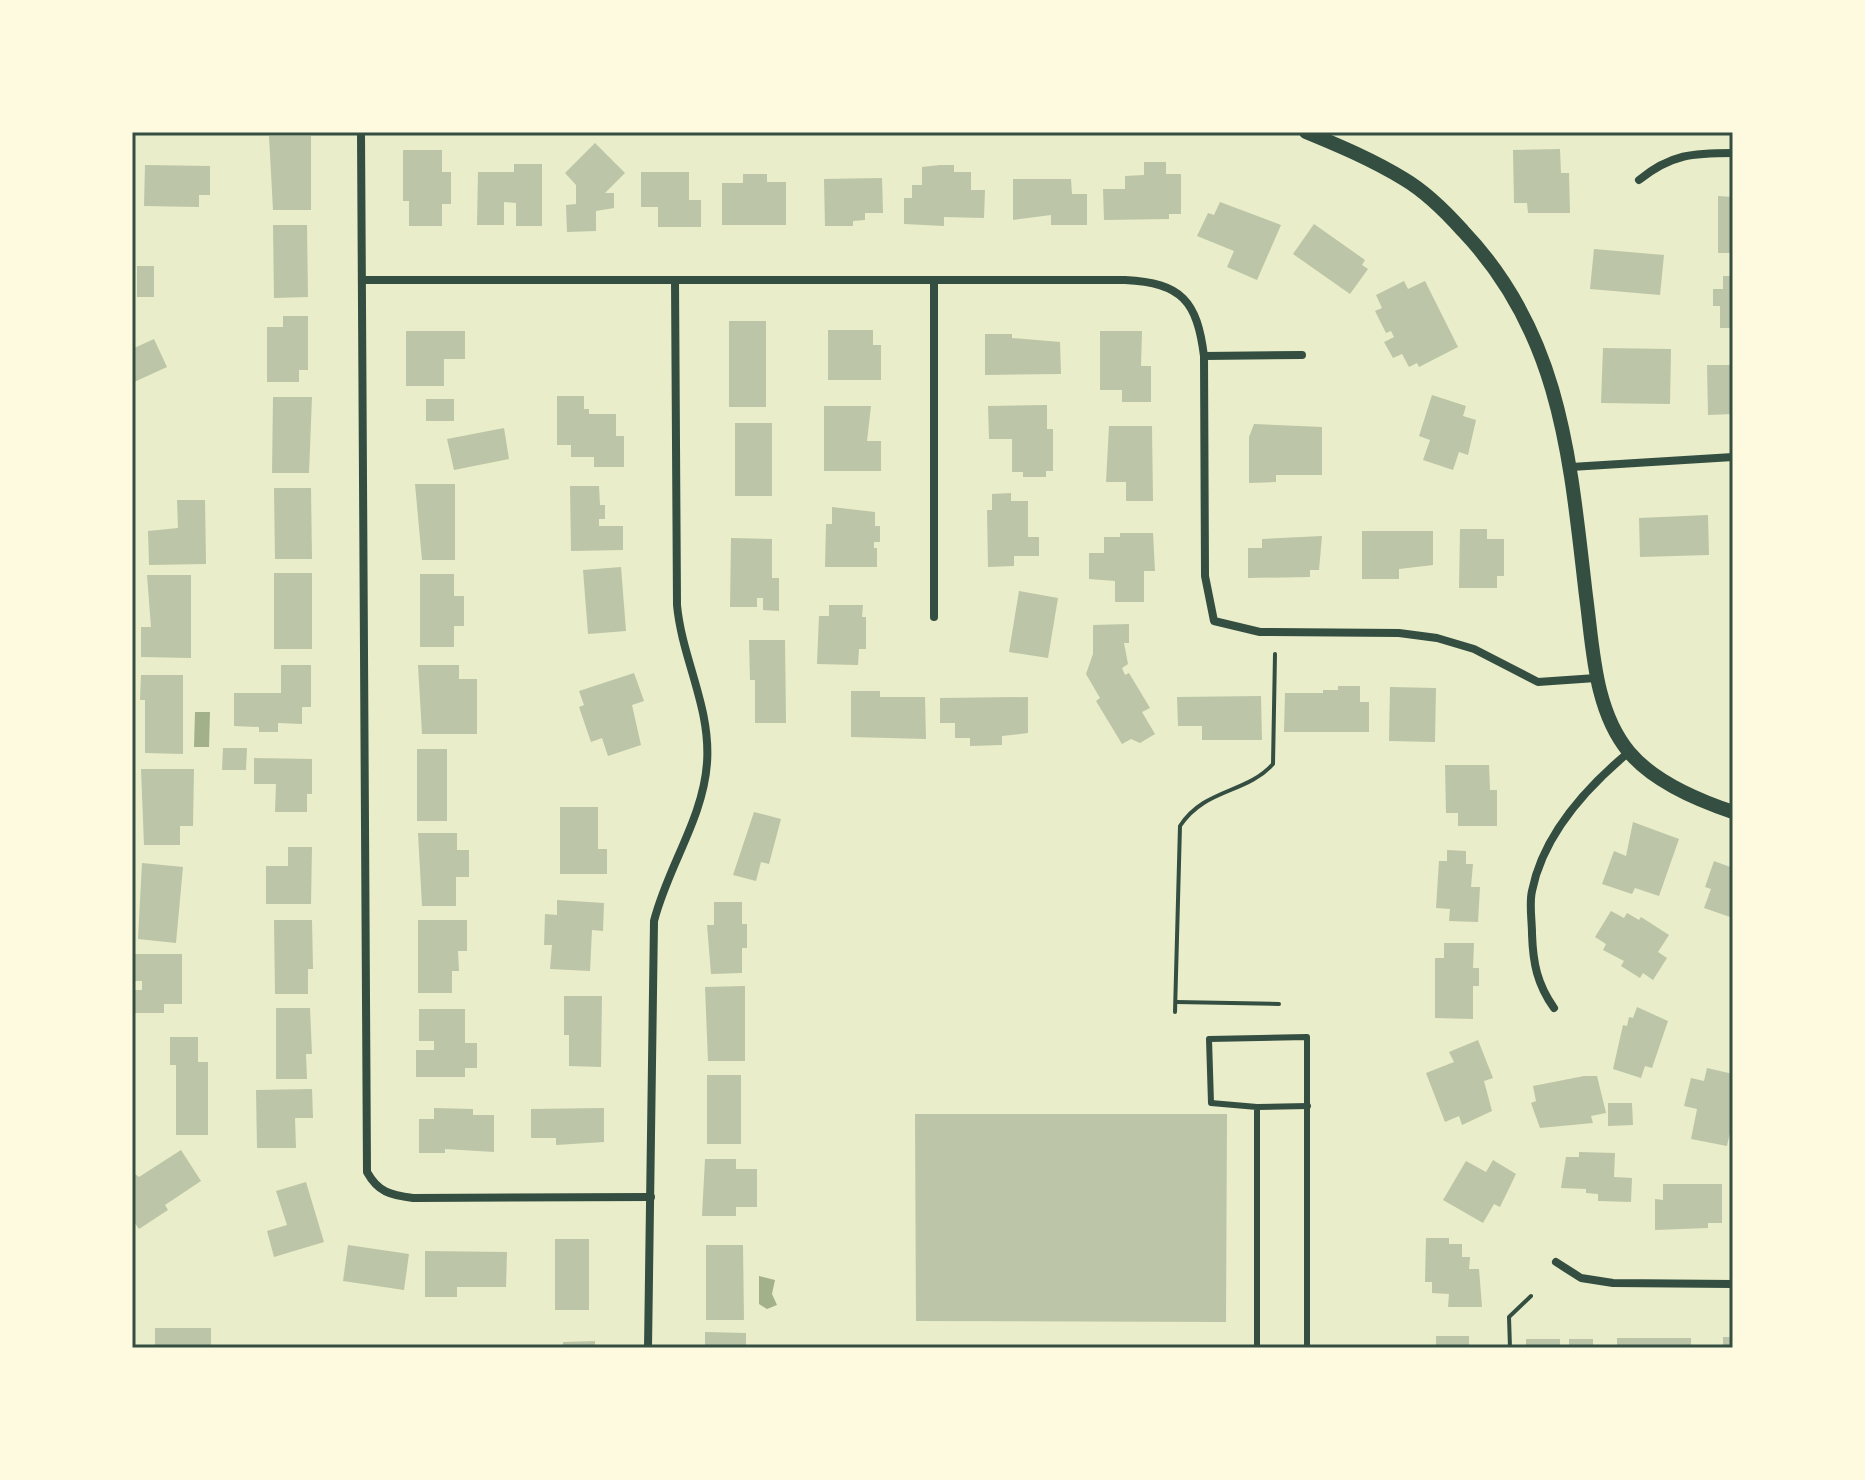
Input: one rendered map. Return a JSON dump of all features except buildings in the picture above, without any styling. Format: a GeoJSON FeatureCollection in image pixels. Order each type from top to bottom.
{"type":"FeatureCollection","features":[{"type":"Feature","properties":{"kind":"street"},"geometry":{"type":"LineString","coordinates":[[361,132],[367,1172],[375,1187],[391,1196],[413,1198],[651,1197]]}},
{"type":"Feature","properties":{"kind":"street"},"geometry":{"type":"LineString","coordinates":[[1306,132],[1360,154],[1407,180],[1446,213],[1493,262],[1541,349],[1558,403],[1571,467],[1596,678],[1610,716],[1629,752],[1672,785],[1733,812]]}},
{"type":"Feature","properties":{"kind":"street"},"geometry":{"type":"LineString","coordinates":[[1639,180],[1661,163],[1694,153],[1733,153]]}},
{"type":"Feature","properties":{"kind":"street"},"geometry":{"type":"LineString","coordinates":[[362,280],[1148,281],[1170,288],[1187,300],[1200,322],[1204,356],[1205,576],[1214,621],[1260,632],[1399,633],[1437,638],[1474,649],[1538,682],[1596,678]]}},
{"type":"Feature","properties":{"kind":"street"},"geometry":{"type":"LineString","coordinates":[[648,1348],[654,921],[662,888],[702,795],[707,761],[706,723],[679,628],[677,605],[675,280]]}},
{"type":"Feature","properties":{"kind":"street"},"geometry":{"type":"LineString","coordinates":[[934,280],[934,617]]}},
{"type":"Feature","properties":{"kind":"street"},"geometry":{"type":"LineString","coordinates":[[1204,356],[1302,355]]}},
{"type":"Feature","properties":{"kind":"street"},"geometry":{"type":"LineString","coordinates":[[1571,467],[1733,457]]}},
{"type":"Feature","properties":{"kind":"street"},"geometry":{"type":"LineString","coordinates":[[1554,1008],[1540,988],[1533,959],[1531,894],[1538,868],[1562,823],[1606,772],[1629,752]]}},
{"type":"Feature","properties":{"kind":"street"},"geometry":{"type":"LineString","coordinates":[[1556,1262],[1581,1278],[1613,1283],[1733,1284]]}},
{"type":"Feature","properties":{"kind":"lane"},"geometry":{"type":"LineString","coordinates":[[1307,1348],[1308,1106],[1307,1037],[1209,1039],[1211,1103],[1257,1107],[1308,1106]]}},
{"type":"Feature","properties":{"kind":"lane"},"geometry":{"type":"LineString","coordinates":[[1257,1107],[1257,1348]]}},
{"type":"Feature","properties":{"kind":"path"},"geometry":{"type":"LineString","coordinates":[[1175,1012],[1180,826],[1191,810],[1213,795],[1266,772],[1273,764],[1275,654]]}},
{"type":"Feature","properties":{"kind":"path"},"geometry":{"type":"LineString","coordinates":[[1176,1002],[1279,1004]]}},
{"type":"Feature","properties":{"kind":"path"},"geometry":{"type":"LineString","coordinates":[[1510,1348],[1509,1317],[1531,1296]]}},
{"type":"Feature","properties":{"kind":"shaded area"},"geometry":{"type":"Polygon","coordinates":[[[195,712],[210,712],[209,747],[194,747],[195,712]]]}},
{"type":"Feature","properties":{"kind":"shaded area"},"geometry":{"type":"Polygon","coordinates":[[[759,1276],[775,1280],[772,1294],[777,1305],[767,1309],[759,1304],[759,1276]]]}}]}
